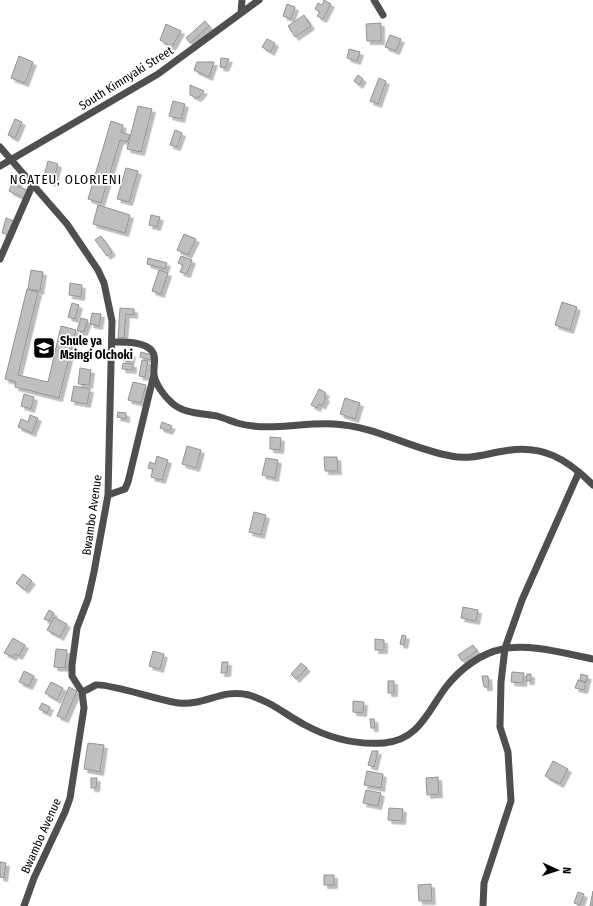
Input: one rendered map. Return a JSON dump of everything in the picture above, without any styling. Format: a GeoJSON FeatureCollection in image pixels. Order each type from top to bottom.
{"type":"FeatureCollection","features":[{"type":"Feature","properties":{"kind":"street"},"geometry":{"type":"LineString","coordinates":[[241,13],[242,0]]}},
{"type":"Feature","properties":{"kind":"street","name":"South Kimnyaki Street"},"geometry":{"type":"LineString","coordinates":[[0,166],[158,74],[259,0]]}},
{"type":"Feature","properties":{"kind":"street"},"geometry":{"type":"LineString","coordinates":[[374,0],[383,15]]}},
{"type":"Feature","properties":{"kind":"street","name":"Bwambo Avenue"},"geometry":{"type":"LineString","coordinates":[[0,147],[32,186],[67,224],[98,270],[104,283],[112,321],[109,379],[108,495],[88,599],[77,628],[73,651],[72,676],[82,692],[84,708],[70,798],[34,878],[24,906]]}},
{"type":"Feature","properties":{"kind":"street"},"geometry":{"type":"LineString","coordinates":[[0,259],[32,186]]}},
{"type":"Feature","properties":{"kind":"street"},"geometry":{"type":"LineString","coordinates":[[108,495],[125,489],[128,482],[154,373],[155,356],[147,347],[130,343],[112,342]]}},
{"type":"Feature","properties":{"kind":"street"},"geometry":{"type":"LineString","coordinates":[[154,373],[163,393],[180,408],[220,417],[239,424],[268,426],[345,425],[369,430],[437,453],[459,457],[479,457],[512,450],[542,452],[565,460],[593,485]]}},
{"type":"Feature","properties":{"kind":"street"},"geometry":{"type":"LineString","coordinates":[[483,906],[484,883],[511,801],[508,752],[500,727],[501,682],[505,648],[522,600],[579,472]]}},
{"type":"Feature","properties":{"kind":"street"},"geometry":{"type":"LineString","coordinates":[[82,692],[96,685],[111,687],[150,698],[180,704],[196,703],[233,692],[268,702],[305,725],[331,736],[352,742],[385,743],[411,734],[425,720],[440,695],[459,673],[489,653],[505,648],[539,648],[593,659]]}},
{"type":"Feature","properties":{"kind":"building"},"geometry":{"type":"Polygon","coordinates":[[[324,0],[331,4],[323,19],[317,16],[320,12],[315,9],[318,3],[322,5],[324,0]]]}},
{"type":"Feature","properties":{"kind":"building"},"geometry":{"type":"Polygon","coordinates":[[[287,4],[295,7],[291,19],[283,16],[287,4]]]}},
{"type":"Feature","properties":{"kind":"building"},"geometry":{"type":"Polygon","coordinates":[[[304,15],[311,26],[295,37],[288,26],[304,15]]]}},
{"type":"Feature","properties":{"kind":"building"},"geometry":{"type":"Polygon","coordinates":[[[205,21],[209,26],[190,43],[186,38],[205,21]]]}},
{"type":"Feature","properties":{"kind":"building"},"geometry":{"type":"Polygon","coordinates":[[[381,23],[381,41],[367,41],[366,24],[381,23]]]}},
{"type":"Feature","properties":{"kind":"building"},"geometry":{"type":"Polygon","coordinates":[[[166,24],[181,31],[172,47],[160,40],[166,24]]]}},
{"type":"Feature","properties":{"kind":"building"},"geometry":{"type":"Polygon","coordinates":[[[390,35],[401,39],[396,51],[385,47],[390,35]]]}},
{"type":"Feature","properties":{"kind":"building"},"geometry":{"type":"Polygon","coordinates":[[[267,39],[275,43],[271,52],[262,47],[267,39]]]}},
{"type":"Feature","properties":{"kind":"building"},"geometry":{"type":"Polygon","coordinates":[[[349,49],[360,52],[357,61],[347,58],[349,49]]]}},
{"type":"Feature","properties":{"kind":"building"},"geometry":{"type":"Polygon","coordinates":[[[19,56],[33,62],[25,83],[11,78],[19,56]]]}},
{"type":"Feature","properties":{"kind":"building"},"geometry":{"type":"Polygon","coordinates":[[[221,58],[229,59],[225,68],[220,67],[221,58]]]}},
{"type":"Feature","properties":{"kind":"building"},"geometry":{"type":"Polygon","coordinates":[[[197,62],[214,62],[209,77],[194,70],[197,62]]]}},
{"type":"Feature","properties":{"kind":"building"},"geometry":{"type":"Polygon","coordinates":[[[358,75],[363,79],[359,85],[354,81],[358,75]]]}},
{"type":"Feature","properties":{"kind":"building"},"geometry":{"type":"Polygon","coordinates":[[[379,78],[386,81],[378,104],[370,101],[379,78]]]}},
{"type":"Feature","properties":{"kind":"building"},"geometry":{"type":"Polygon","coordinates":[[[190,85],[204,91],[198,98],[190,95],[190,85]]]}},
{"type":"Feature","properties":{"kind":"building"},"geometry":{"type":"Polygon","coordinates":[[[173,101],[185,104],[181,119],[169,116],[173,101]]]}},
{"type":"Feature","properties":{"kind":"building"},"geometry":{"type":"Polygon","coordinates":[[[138,106],[152,109],[141,152],[127,149],[138,106]]]}},
{"type":"Feature","properties":{"kind":"building"},"geometry":{"type":"Polygon","coordinates":[[[15,119],[22,122],[15,138],[8,135],[15,119]]]}},
{"type":"Feature","properties":{"kind":"building"},"geometry":{"type":"Polygon","coordinates":[[[111,121],[123,125],[121,132],[130,135],[127,142],[120,140],[101,203],[88,199],[111,121]]]}},
{"type":"Feature","properties":{"kind":"building"},"geometry":{"type":"Polygon","coordinates":[[[175,130],[182,133],[177,147],[170,145],[175,130]]]}},
{"type":"Feature","properties":{"kind":"building"},"geometry":{"type":"Polygon","coordinates":[[[48,161],[58,164],[53,183],[43,180],[48,161]]]}},
{"type":"Feature","properties":{"kind":"building"},"geometry":{"type":"Polygon","coordinates":[[[126,168],[138,171],[129,202],[117,199],[126,168]]]}},
{"type":"Feature","properties":{"kind":"building"},"geometry":{"type":"Polygon","coordinates":[[[15,177],[20,180],[17,186],[27,190],[24,198],[9,191],[15,177]]]}},
{"type":"Feature","properties":{"kind":"building"},"geometry":{"type":"Polygon","coordinates":[[[98,205],[130,215],[125,233],[93,224],[98,205]]]}},
{"type":"Feature","properties":{"kind":"building"},"geometry":{"type":"Polygon","coordinates":[[[151,215],[160,217],[157,227],[149,225],[151,215]]]}},
{"type":"Feature","properties":{"kind":"building"},"geometry":{"type":"Polygon","coordinates":[[[6,218],[14,221],[9,235],[2,233],[6,218]]]}},
{"type":"Feature","properties":{"kind":"building"},"geometry":{"type":"Polygon","coordinates":[[[184,234],[196,239],[188,255],[177,250],[184,234]]]}},
{"type":"Feature","properties":{"kind":"building"},"geometry":{"type":"Polygon","coordinates":[[[101,236],[112,252],[107,256],[95,240],[101,236]]]}},
{"type":"Feature","properties":{"kind":"building"},"geometry":{"type":"Polygon","coordinates":[[[181,256],[192,260],[187,274],[180,272],[183,265],[178,263],[181,256]]]}},
{"type":"Feature","properties":{"kind":"building"},"geometry":{"type":"Polygon","coordinates":[[[148,258],[167,263],[165,269],[147,264],[148,258]]]}},
{"type":"Feature","properties":{"kind":"building"},"geometry":{"type":"Polygon","coordinates":[[[31,270],[43,272],[40,291],[28,289],[31,270]]]}},
{"type":"Feature","properties":{"kind":"building"},"geometry":{"type":"Polygon","coordinates":[[[159,270],[168,273],[161,294],[152,291],[159,270]]]}},
{"type":"Feature","properties":{"kind":"building"},"geometry":{"type":"Polygon","coordinates":[[[70,283],[82,285],[81,297],[69,295],[70,283]]]}},
{"type":"Feature","properties":{"kind":"building"},"geometry":{"type":"Polygon","coordinates":[[[27,289],[38,292],[18,375],[48,382],[61,326],[76,330],[59,398],[15,387],[16,382],[5,379],[27,289]]]}},
{"type":"Feature","properties":{"kind":"building"},"geometry":{"type":"Polygon","coordinates":[[[562,302],[577,307],[570,330],[555,325],[562,302]]]}},
{"type":"Feature","properties":{"kind":"building"},"geometry":{"type":"Polygon","coordinates":[[[72,303],[79,305],[75,319],[68,317],[72,303]]]}},
{"type":"Feature","properties":{"kind":"building"},"geometry":{"type":"Polygon","coordinates":[[[120,308],[134,309],[134,315],[126,314],[124,338],[118,338],[120,308]]]}},
{"type":"Feature","properties":{"kind":"building"},"geometry":{"type":"Polygon","coordinates":[[[92,313],[101,314],[99,326],[90,324],[92,313]]]}},
{"type":"Feature","properties":{"kind":"building"},"geometry":{"type":"Polygon","coordinates":[[[81,318],[88,320],[84,332],[77,331],[81,318]]]}},
{"type":"Feature","properties":{"kind":"building"},"geometry":{"type":"Polygon","coordinates":[[[141,352],[152,355],[150,360],[140,357],[141,352]]]}},
{"type":"Feature","properties":{"kind":"building"},"geometry":{"type":"Polygon","coordinates":[[[124,353],[132,354],[130,362],[122,360],[124,353]]]}},
{"type":"Feature","properties":{"kind":"building"},"geometry":{"type":"Polygon","coordinates":[[[142,360],[148,361],[145,377],[139,376],[142,360]]]}},
{"type":"Feature","properties":{"kind":"building"},"geometry":{"type":"Polygon","coordinates":[[[123,363],[133,364],[133,370],[122,369],[123,363]]]}},
{"type":"Feature","properties":{"kind":"building"},"geometry":{"type":"Polygon","coordinates":[[[80,368],[91,370],[89,385],[78,384],[80,368]]]}},
{"type":"Feature","properties":{"kind":"building"},"geometry":{"type":"Polygon","coordinates":[[[133,382],[146,385],[141,403],[128,400],[133,382]]]}},
{"type":"Feature","properties":{"kind":"building"},"geometry":{"type":"Polygon","coordinates":[[[74,386],[90,389],[87,404],[71,401],[74,386]]]}},
{"type":"Feature","properties":{"kind":"building"},"geometry":{"type":"Polygon","coordinates":[[[319,389],[326,393],[324,397],[326,398],[322,406],[319,404],[317,408],[311,405],[319,389]]]}},
{"type":"Feature","properties":{"kind":"building"},"geometry":{"type":"Polygon","coordinates":[[[24,394],[34,397],[31,409],[21,406],[24,394]]]}},
{"type":"Feature","properties":{"kind":"building"},"geometry":{"type":"Polygon","coordinates":[[[345,398],[360,403],[355,419],[340,414],[345,398]]]}},
{"type":"Feature","properties":{"kind":"building"},"geometry":{"type":"Polygon","coordinates":[[[118,412],[126,413],[126,419],[117,417],[118,412]]]}},
{"type":"Feature","properties":{"kind":"building"},"geometry":{"type":"Polygon","coordinates":[[[30,415],[38,418],[32,433],[18,427],[21,419],[28,422],[30,415]]]}},
{"type":"Feature","properties":{"kind":"building"},"geometry":{"type":"Polygon","coordinates":[[[162,422],[172,426],[169,431],[160,428],[162,422]]]}},
{"type":"Feature","properties":{"kind":"building"},"geometry":{"type":"Polygon","coordinates":[[[270,437],[281,438],[280,450],[270,449],[270,437]]]}},
{"type":"Feature","properties":{"kind":"building"},"geometry":{"type":"Polygon","coordinates":[[[187,446],[201,450],[196,468],[182,464],[187,446]]]}},
{"type":"Feature","properties":{"kind":"building"},"geometry":{"type":"Polygon","coordinates":[[[157,456],[168,460],[162,480],[151,477],[153,469],[148,468],[150,462],[155,464],[157,456]]]}},
{"type":"Feature","properties":{"kind":"building"},"geometry":{"type":"Polygon","coordinates":[[[324,457],[337,457],[338,471],[325,471],[324,457]]]}},
{"type":"Feature","properties":{"kind":"building"},"geometry":{"type":"Polygon","coordinates":[[[266,458],[278,460],[275,478],[262,475],[266,458]]]}},
{"type":"Feature","properties":{"kind":"building"},"geometry":{"type":"Polygon","coordinates":[[[254,512],[266,515],[261,535],[249,532],[254,512]]]}},
{"type":"Feature","properties":{"kind":"building"},"geometry":{"type":"Polygon","coordinates":[[[23,574],[32,581],[25,590],[16,583],[23,574]]]}},
{"type":"Feature","properties":{"kind":"building"},"geometry":{"type":"Polygon","coordinates":[[[463,607],[478,610],[476,621],[461,618],[463,607]]]}},
{"type":"Feature","properties":{"kind":"building"},"geometry":{"type":"Polygon","coordinates":[[[49,610],[54,613],[49,621],[44,619],[49,610]]]}},
{"type":"Feature","properties":{"kind":"building"},"geometry":{"type":"Polygon","coordinates":[[[54,617],[67,624],[60,637],[47,630],[54,617]]]}},
{"type":"Feature","properties":{"kind":"building"},"geometry":{"type":"Polygon","coordinates":[[[402,635],[406,636],[404,645],[400,644],[402,635]]]}},
{"type":"Feature","properties":{"kind":"building"},"geometry":{"type":"Polygon","coordinates":[[[13,638],[25,645],[19,656],[15,654],[13,657],[4,653],[13,638]]]}},
{"type":"Feature","properties":{"kind":"building"},"geometry":{"type":"Polygon","coordinates":[[[375,639],[384,640],[384,650],[375,650],[375,639]]]}},
{"type":"Feature","properties":{"kind":"building"},"geometry":{"type":"Polygon","coordinates":[[[473,645],[477,651],[462,661],[458,655],[473,645]]]}},
{"type":"Feature","properties":{"kind":"building"},"geometry":{"type":"Polygon","coordinates":[[[56,649],[67,650],[65,668],[54,667],[56,649]]]}},
{"type":"Feature","properties":{"kind":"building"},"geometry":{"type":"Polygon","coordinates":[[[153,651],[164,654],[160,669],[149,666],[153,651]]]}},
{"type":"Feature","properties":{"kind":"building"},"geometry":{"type":"Polygon","coordinates":[[[222,662],[228,662],[227,673],[221,673],[222,662]]]}},
{"type":"Feature","properties":{"kind":"building"},"geometry":{"type":"Polygon","coordinates":[[[301,663],[307,668],[296,679],[291,674],[301,663]]]}},
{"type":"Feature","properties":{"kind":"building"},"geometry":{"type":"Polygon","coordinates":[[[24,671],[34,676],[29,686],[19,682],[24,671]]]}},
{"type":"Feature","properties":{"kind":"building"},"geometry":{"type":"Polygon","coordinates":[[[512,672],[524,673],[523,683],[511,682],[512,672]]]}},
{"type":"Feature","properties":{"kind":"building"},"geometry":{"type":"Polygon","coordinates":[[[527,674],[531,674],[531,681],[526,681],[527,674]]]}},
{"type":"Feature","properties":{"kind":"building"},"geometry":{"type":"Polygon","coordinates":[[[581,674],[588,676],[586,682],[580,680],[581,674]]]}},
{"type":"Feature","properties":{"kind":"building"},"geometry":{"type":"Polygon","coordinates":[[[482,676],[488,676],[489,687],[484,687],[482,676]]]}},
{"type":"Feature","properties":{"kind":"building"},"geometry":{"type":"Polygon","coordinates":[[[578,680],[586,683],[584,690],[575,688],[578,680]]]}},
{"type":"Feature","properties":{"kind":"building"},"geometry":{"type":"Polygon","coordinates":[[[388,681],[394,681],[394,693],[388,693],[388,681]]]}},
{"type":"Feature","properties":{"kind":"building"},"geometry":{"type":"Polygon","coordinates":[[[51,682],[63,688],[57,700],[45,693],[51,682]]]}},
{"type":"Feature","properties":{"kind":"building"},"geometry":{"type":"Polygon","coordinates":[[[69,687],[77,691],[65,719],[57,716],[69,687]]]}},
{"type":"Feature","properties":{"kind":"building"},"geometry":{"type":"Polygon","coordinates":[[[353,701],[364,702],[363,713],[353,712],[353,701]]]}},
{"type":"Feature","properties":{"kind":"building"},"geometry":{"type":"Polygon","coordinates":[[[42,703],[50,707],[47,713],[39,709],[42,703]]]}},
{"type":"Feature","properties":{"kind":"building"},"geometry":{"type":"Polygon","coordinates":[[[370,719],[374,719],[375,728],[371,728],[370,719]]]}},
{"type":"Feature","properties":{"kind":"building"},"geometry":{"type":"Polygon","coordinates":[[[88,743],[104,745],[100,772],[84,769],[88,743]]]}},
{"type":"Feature","properties":{"kind":"building"},"geometry":{"type":"Polygon","coordinates":[[[372,751],[378,751],[374,767],[368,765],[372,751]]]}},
{"type":"Feature","properties":{"kind":"building"},"geometry":{"type":"Polygon","coordinates":[[[553,761],[568,769],[560,784],[545,776],[553,761]]]}},
{"type":"Feature","properties":{"kind":"building"},"geometry":{"type":"Polygon","coordinates":[[[367,771],[383,774],[381,788],[364,785],[367,771]]]}},
{"type":"Feature","properties":{"kind":"building"},"geometry":{"type":"Polygon","coordinates":[[[438,777],[439,794],[427,795],[426,778],[438,777]]]}},
{"type":"Feature","properties":{"kind":"building"},"geometry":{"type":"Polygon","coordinates":[[[91,778],[97,778],[96,788],[91,788],[91,778]]]}},
{"type":"Feature","properties":{"kind":"building"},"geometry":{"type":"Polygon","coordinates":[[[366,790],[381,793],[378,806],[363,803],[366,790]]]}},
{"type":"Feature","properties":{"kind":"building"},"geometry":{"type":"Polygon","coordinates":[[[389,808],[403,809],[402,821],[388,820],[389,808]]]}},
{"type":"Feature","properties":{"kind":"building"},"geometry":{"type":"Polygon","coordinates":[[[0,862],[6,863],[4,878],[0,877],[0,862]]]}},
{"type":"Feature","properties":{"kind":"building"},"geometry":{"type":"Polygon","coordinates":[[[324,875],[334,875],[334,885],[324,885],[324,875]]]}},
{"type":"Feature","properties":{"kind":"building"},"geometry":{"type":"Polygon","coordinates":[[[431,884],[432,901],[419,901],[418,885],[431,884]]]}},
{"type":"Feature","properties":{"kind":"building"},"geometry":{"type":"Polygon","coordinates":[[[593,891],[593,906],[590,906],[593,891]]]}},
{"type":"Feature","properties":{"kind":"building"},"geometry":{"type":"Polygon","coordinates":[[[578,892],[584,894],[580,905],[574,903],[578,892]]]}},
{"type":"Feature","properties":{"kind":"place","name":"Shule ya Msingi Olchoki"},"geometry":{"type":"Point","coordinates":[44,348]}},
{"type":"Feature","properties":{"kind":"district","name":"NGATEU, OLORIENI"},"geometry":{"type":"Point","coordinates":[66,179]}}]}
